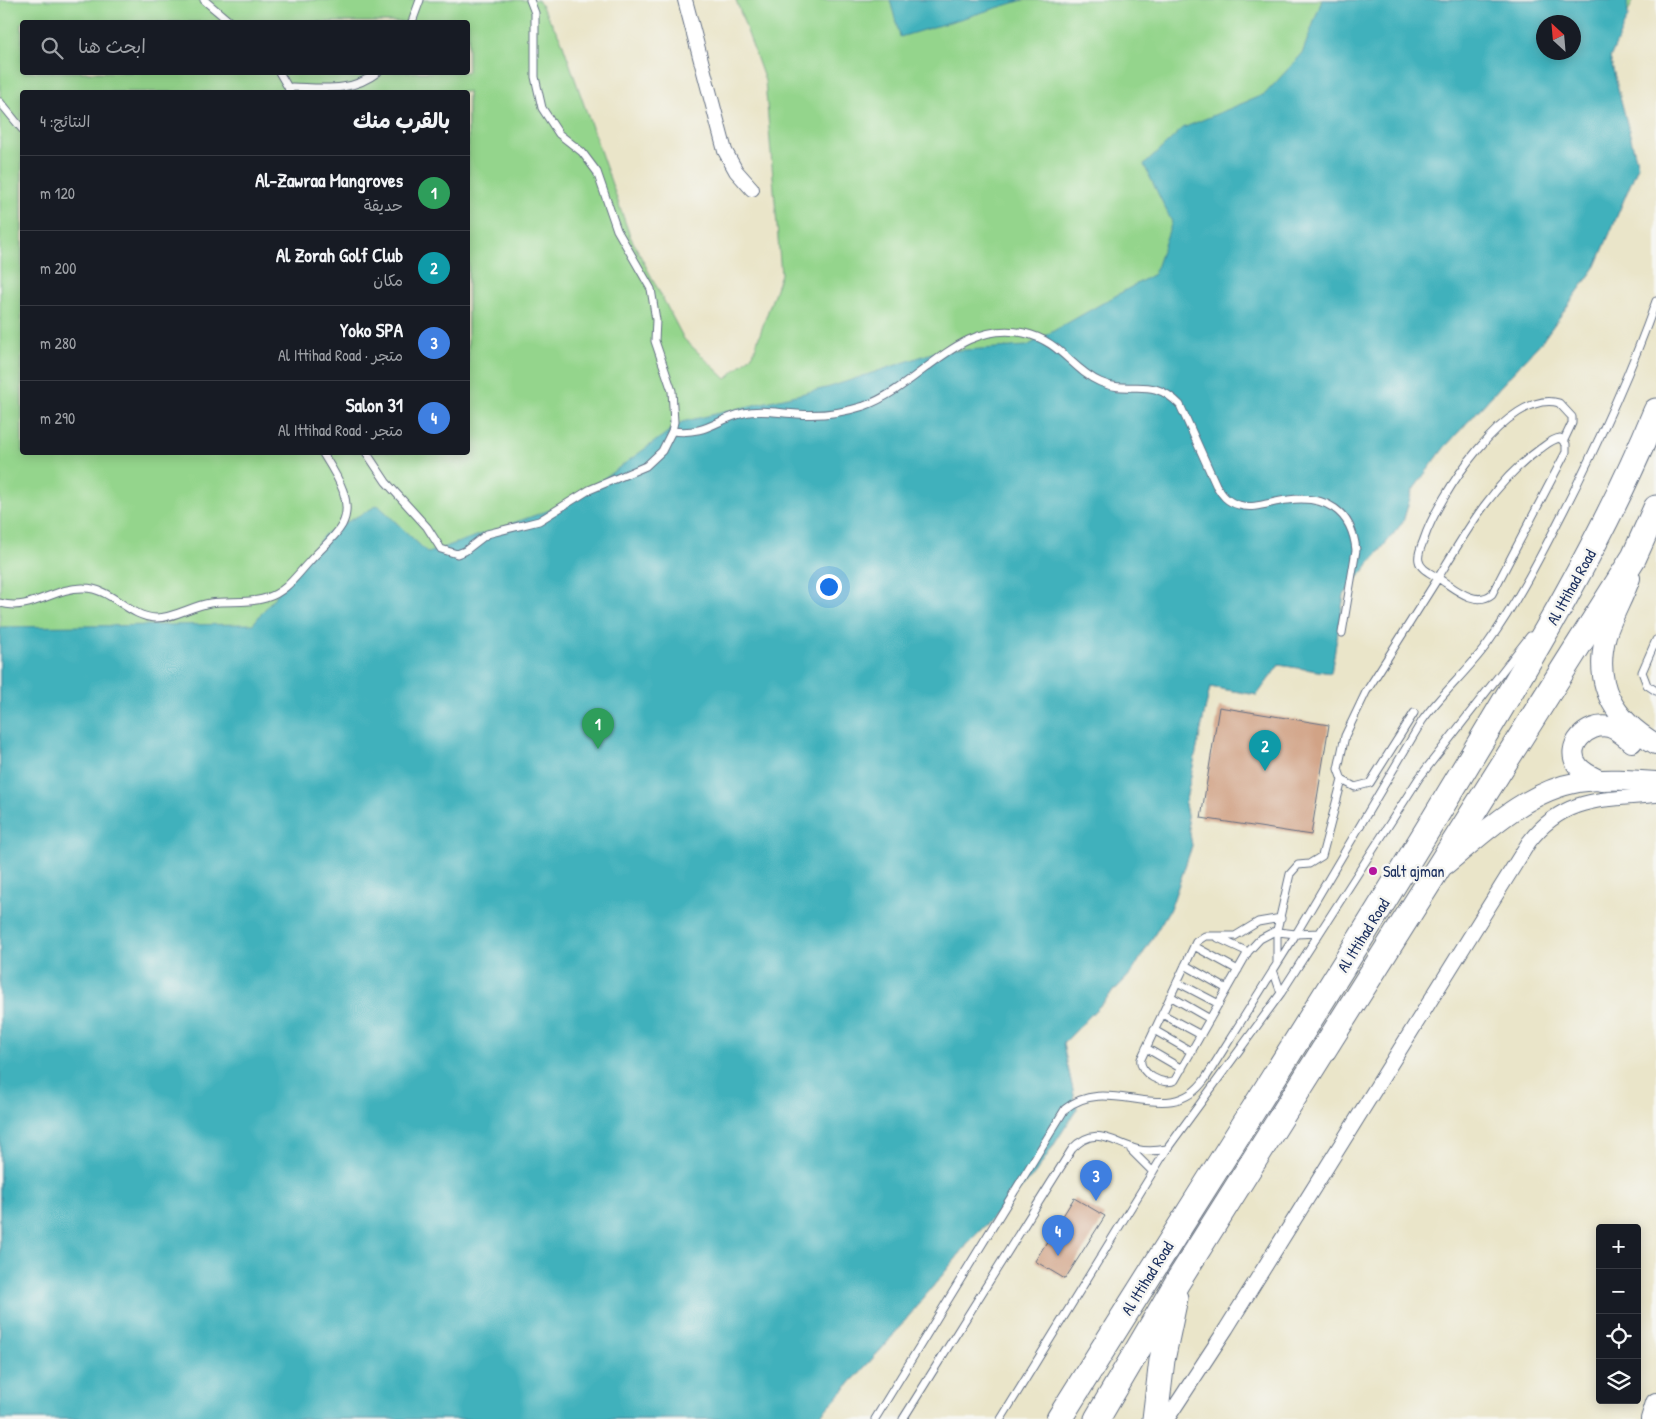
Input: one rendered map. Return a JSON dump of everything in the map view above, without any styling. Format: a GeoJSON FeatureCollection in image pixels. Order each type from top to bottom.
{"type":"FeatureCollection","features":[{"type":"Feature","properties":{"kind":"highway","name":"Al Ittihad Road"},"geometry":{"type":"LineString","coordinates":[[1059,1419],[1380,907],[1529,662],[1611,512],[1656,410]]}},
{"type":"Feature","properties":{"kind":"highway","name":"Al Ittihad Road"},"geometry":{"type":"LineString","coordinates":[[1097,1419],[1178,1281],[1634,557],[1655,511]]}},
{"type":"Feature","properties":{"kind":"highway"},"geometry":{"type":"LineString","coordinates":[[1155,1419],[1162,1360],[1178,1281]]}},
{"type":"Feature","properties":{"kind":"street"},"geometry":{"type":"LineString","coordinates":[[685,0],[725,151],[736,171],[752,189]]}},
{"type":"Feature","properties":{"kind":"street"},"geometry":{"type":"LineString","coordinates":[[1634,557],[1626,588],[1606,635],[1602,671],[1606,687],[1618,714],[1635,731],[1656,744]]}},
{"type":"Feature","properties":{"kind":"street"},"geometry":{"type":"LineString","coordinates":[[1601,781],[1585,772],[1575,762],[1575,744],[1587,730],[1599,726],[1611,728],[1632,741],[1648,746],[1656,744]]}},
{"type":"Feature","properties":{"kind":"street"},"geometry":{"type":"LineString","coordinates":[[1432,875],[1502,818],[1539,795],[1579,782],[1656,782]]}},
{"type":"Feature","properties":{"kind":"street"},"geometry":{"type":"LineString","coordinates":[[1167,1419],[1226,1329],[1501,885],[1540,827],[1554,816],[1571,807],[1588,802],[1656,795]]}},
{"type":"Feature","properties":{"kind":"street"},"geometry":{"type":"LineString","coordinates":[[1651,1419],[1656,1403]]}},
{"type":"Feature","properties":{"kind":"lane"},"geometry":{"type":"LineString","coordinates":[[204,0],[228,20]]}},
{"type":"Feature","properties":{"kind":"lane"},"geometry":{"type":"LineString","coordinates":[[413,20],[420,0]]}},
{"type":"Feature","properties":{"kind":"lane"},"geometry":{"type":"LineString","coordinates":[[368,455],[386,482],[427,527],[441,549],[457,554],[465,551],[487,534],[539,521],[589,490],[646,466],[662,451],[672,431],[674,406],[672,391],[655,341],[656,320],[651,289],[617,230],[596,172],[582,152],[559,134],[542,108],[535,77],[535,13],[530,0]]}},
{"type":"Feature","properties":{"kind":"lane"},"geometry":{"type":"LineString","coordinates":[[280,75],[288,90]]}},
{"type":"Feature","properties":{"kind":"lane"},"geometry":{"type":"LineString","coordinates":[[289,90],[292,87],[336,89],[363,82],[374,75]]}},
{"type":"Feature","properties":{"kind":"lane"},"geometry":{"type":"LineString","coordinates":[[0,102],[20,127]]}},
{"type":"Feature","properties":{"kind":"lane"},"geometry":{"type":"LineString","coordinates":[[875,1419],[1065,1109],[1079,1099],[1096,1096],[1164,1103],[1192,1094],[1205,1079],[1296,934],[1422,721],[1487,644],[1534,569],[1604,430],[1638,351],[1656,302]]}},
{"type":"Feature","properties":{"kind":"lane"},"geometry":{"type":"LineString","coordinates":[[672,431],[696,432],[708,429],[731,417],[758,411],[812,415],[847,410],[864,405],[897,389],[947,351],[971,337],[997,331],[1024,333],[1037,337],[1060,349],[1089,376],[1102,382],[1115,386],[1157,388],[1170,395],[1180,405],[1216,485],[1222,495],[1230,502],[1250,507],[1289,500],[1316,500],[1329,504],[1341,512],[1349,523],[1354,536],[1356,550],[1342,634]]}},
{"type":"Feature","properties":{"kind":"lane"},"geometry":{"type":"LineString","coordinates":[[1550,401],[1559,403],[1572,417],[1572,423],[1564,440],[1567,448],[1566,452],[1492,594],[1487,598],[1476,600],[1438,578],[1424,570],[1418,556],[1426,534],[1451,484],[1486,440],[1532,405],[1550,401]]}},
{"type":"Feature","properties":{"kind":"lane"},"geometry":{"type":"LineString","coordinates":[[1273,970],[1277,964],[1278,931],[1293,869],[1316,861],[1322,856],[1342,780],[1338,769],[1339,759],[1354,713],[1466,531],[1495,492],[1535,453],[1555,439],[1564,440]]}},
{"type":"Feature","properties":{"kind":"lane"},"geometry":{"type":"LineString","coordinates":[[0,603],[20,605],[33,603],[64,590],[84,588],[103,592],[143,616],[156,618],[169,616],[210,602],[254,601],[273,595],[290,585],[336,534],[344,520],[346,504],[344,494],[324,455]]}},
{"type":"Feature","properties":{"kind":"lane"},"geometry":{"type":"LineString","coordinates":[[1541,623],[1572,586]]}},
{"type":"Feature","properties":{"kind":"lane"},"geometry":{"type":"LineString","coordinates":[[1001,1419],[1167,1150],[1281,993],[1419,778],[1535,630]]}},
{"type":"Feature","properties":{"kind":"lane"},"geometry":{"type":"LineString","coordinates":[[1656,640],[1642,672],[1647,685],[1656,699]]}},
{"type":"Feature","properties":{"kind":"lane"},"geometry":{"type":"LineString","coordinates":[[1647,685],[1656,691]]}},
{"type":"Feature","properties":{"kind":"lane"},"geometry":{"type":"LineString","coordinates":[[1342,780],[1356,787],[1370,783],[1414,713]]}},
{"type":"Feature","properties":{"kind":"lane"},"geometry":{"type":"LineString","coordinates":[[1281,918],[1258,922],[1235,936],[1210,935],[1200,938],[1194,946],[1146,1048],[1140,1063],[1144,1072],[1169,1083],[1175,1080],[1248,952],[1260,939],[1278,931],[1296,934],[1319,933]]}},
{"type":"Feature","properties":{"kind":"lane"},"geometry":{"type":"LineString","coordinates":[[1210,935],[1248,952]]}},
{"type":"Feature","properties":{"kind":"lane"},"geometry":{"type":"LineString","coordinates":[[1194,946],[1238,970]]}},
{"type":"Feature","properties":{"kind":"lane"},"geometry":{"type":"LineString","coordinates":[[1185,966],[1227,989]]}},
{"type":"Feature","properties":{"kind":"lane"},"geometry":{"type":"LineString","coordinates":[[1273,970],[1281,993]]}},
{"type":"Feature","properties":{"kind":"lane"},"geometry":{"type":"LineString","coordinates":[[1177,982],[1219,1004]]}},
{"type":"Feature","properties":{"kind":"lane"},"geometry":{"type":"LineString","coordinates":[[1170,996],[1210,1019]]}},
{"type":"Feature","properties":{"kind":"lane"},"geometry":{"type":"LineString","coordinates":[[1162,1014],[1201,1036]]}},
{"type":"Feature","properties":{"kind":"lane"},"geometry":{"type":"LineString","coordinates":[[1154,1030],[1192,1052]]}},
{"type":"Feature","properties":{"kind":"lane"},"geometry":{"type":"LineString","coordinates":[[1146,1048],[1182,1068]]}},
{"type":"Feature","properties":{"kind":"lane"},"geometry":{"type":"LineString","coordinates":[[903,1419],[1072,1149],[1080,1140],[1092,1135],[1104,1137],[1138,1150],[1154,1152],[1167,1150]]}},
{"type":"Feature","properties":{"kind":"lane"},"geometry":{"type":"LineString","coordinates":[[1122,1144],[1137,1154],[1153,1172]]}},
{"type":"Feature","properties":{"kind":"green space"},"geometry":{"type":"Polygon","coordinates":[[[0,0],[538,0],[561,39],[630,236],[684,339],[726,379],[753,354],[781,274],[765,81],[736,0],[1633,0],[1610,58],[1638,166],[1596,266],[1543,340],[1444,448],[1412,491],[1403,522],[1344,595],[1331,673],[1279,665],[1257,695],[1210,687],[1185,804],[1192,846],[1171,907],[1132,972],[1063,1044],[1077,1109],[1035,1174],[971,1240],[885,1345],[817,1419],[0,1419],[0,0]]]}},
{"type":"Feature","properties":{"kind":"water"},"geometry":{"type":"Polygon","coordinates":[[[890,0],[1023,0],[900,37],[890,0]]]}},
{"type":"Feature","properties":{"kind":"water"},"geometry":{"type":"Polygon","coordinates":[[[1322,0],[1627,0],[1628,16],[1610,58],[1638,166],[1596,266],[1543,340],[1444,448],[1412,491],[1403,522],[1344,595],[1331,673],[1279,665],[1257,695],[1210,687],[1185,804],[1192,846],[1171,907],[1132,972],[1063,1044],[1077,1109],[1035,1174],[971,1240],[885,1345],[817,1419],[0,1419],[0,627],[253,624],[325,534],[378,505],[428,553],[570,503],[682,422],[830,387],[935,352],[1027,346],[1154,274],[1172,222],[1144,165],[1183,128],[1265,94],[1302,54],[1322,0]]]}},
{"type":"Feature","properties":{"kind":"building"},"geometry":{"type":"Polygon","coordinates":[[[1219,707],[1329,725],[1311,835],[1201,818],[1219,707]]]}},
{"type":"Feature","properties":{"kind":"building"},"geometry":{"type":"Polygon","coordinates":[[[1074,1198],[1105,1216],[1065,1279],[1035,1261],[1074,1198]]]}},
{"type":"Feature","properties":{"kind":"place","name":"Al-Zawraa Mangroves"},"geometry":{"type":"Point","coordinates":[598,749]}},
{"type":"Feature","properties":{"kind":"place","name":"Al Zorah Golf Club"},"geometry":{"type":"Point","coordinates":[1265,771]}},
{"type":"Feature","properties":{"kind":"place","name":"Salt ajman"},"geometry":{"type":"Point","coordinates":[1373,871]}},
{"type":"Feature","properties":{"kind":"place","name":"Yoko SPA"},"geometry":{"type":"Point","coordinates":[1096,1201]}},
{"type":"Feature","properties":{"kind":"place","name":"Salon 31"},"geometry":{"type":"Point","coordinates":[1058,1256]}}]}
